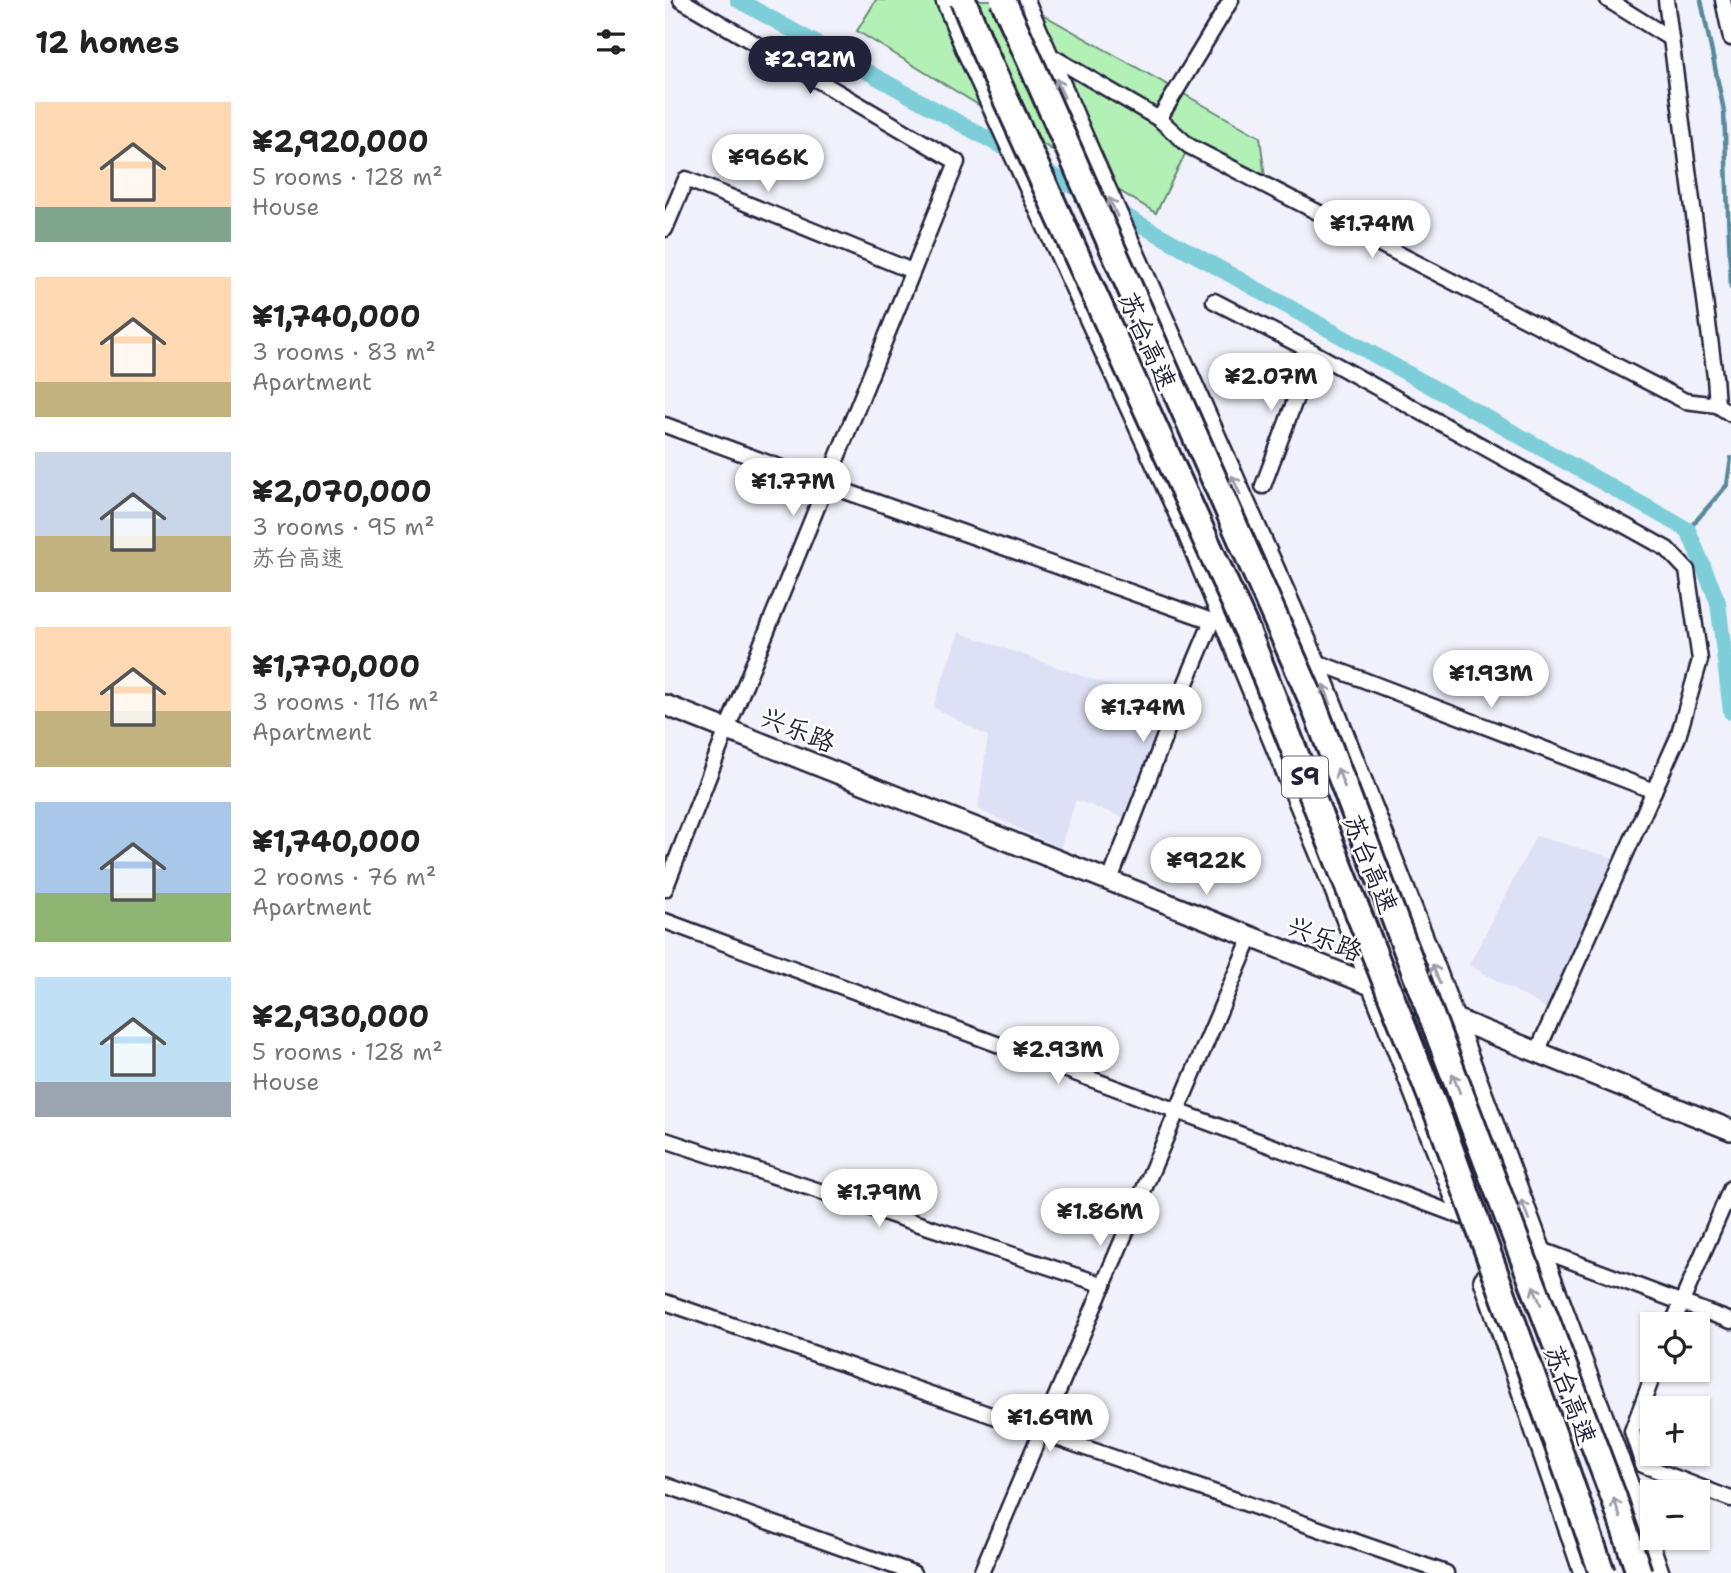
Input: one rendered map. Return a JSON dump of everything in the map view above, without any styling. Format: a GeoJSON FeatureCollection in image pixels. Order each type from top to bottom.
{"type":"FeatureCollection","features":[{"type":"Feature","properties":{"kind":"highway","name":"苏台高速"},"geometry":{"type":"LineString","coordinates":[[963,0],[1253,646],[1441,1123],[1602,1573]]}},
{"type":"Feature","properties":{"kind":"highway","name":"苏台高速"},"geometry":{"type":"LineString","coordinates":[[1003,0],[1311,701],[1609,1485],[1639,1573]]}},
{"type":"Feature","properties":{"kind":"main road"},"geometry":{"type":"LineString","coordinates":[[947,0],[1187,528],[1334,885],[1463,1217],[1585,1573]]}},
{"type":"Feature","properties":{"kind":"main road"},"geometry":{"type":"LineString","coordinates":[[1023,0],[1314,661],[1453,1018],[1658,1573]]}},
{"type":"Feature","properties":{"kind":"main road","name":"兴乐路"},"geometry":{"type":"LineString","coordinates":[[665,705],[1110,880],[1731,1130]]}},
{"type":"Feature","properties":{"kind":"street"},"geometry":{"type":"LineString","coordinates":[[665,889],[825,484],[957,162],[681,0]]}},
{"type":"Feature","properties":{"kind":"street"},"geometry":{"type":"LineString","coordinates":[[1159,119],[1231,0]]}},
{"type":"Feature","properties":{"kind":"street"},"geometry":{"type":"LineString","coordinates":[[1608,0],[1671,39]]}},
{"type":"Feature","properties":{"kind":"street"},"geometry":{"type":"LineString","coordinates":[[1666,0],[1714,364],[1717,405]]}},
{"type":"Feature","properties":{"kind":"street"},"geometry":{"type":"LineString","coordinates":[[1723,0],[1731,38]]}},
{"type":"Feature","properties":{"kind":"street"},"geometry":{"type":"LineString","coordinates":[[1045,52],[1159,119],[1189,146],[1685,401],[1717,405],[1731,414]]}},
{"type":"Feature","properties":{"kind":"street"},"geometry":{"type":"LineString","coordinates":[[665,229],[686,179],[912,271]]}},
{"type":"Feature","properties":{"kind":"street"},"geometry":{"type":"LineString","coordinates":[[1214,301],[1313,352],[1667,549],[1687,570],[1700,660],[1678,737],[1537,1052]]}},
{"type":"Feature","properties":{"kind":"street"},"geometry":{"type":"LineString","coordinates":[[1263,486],[1313,352]]}},
{"type":"Feature","properties":{"kind":"street"},"geometry":{"type":"LineString","coordinates":[[665,425],[1212,621],[1175,709],[1110,880]]}},
{"type":"Feature","properties":{"kind":"street"},"geometry":{"type":"LineString","coordinates":[[1314,661],[1654,791]]}},
{"type":"Feature","properties":{"kind":"street"},"geometry":{"type":"LineString","coordinates":[[665,921],[1463,1217]]}},
{"type":"Feature","properties":{"kind":"street"},"geometry":{"type":"LineString","coordinates":[[981,1573],[1251,937]]}},
{"type":"Feature","properties":{"kind":"street"},"geometry":{"type":"LineString","coordinates":[[665,1140],[1104,1284]]}},
{"type":"Feature","properties":{"kind":"street"},"geometry":{"type":"LineString","coordinates":[[1677,1312],[1731,1188]]}},
{"type":"Feature","properties":{"kind":"street"},"geometry":{"type":"LineString","coordinates":[[1539,1249],[1731,1321]]}},
{"type":"Feature","properties":{"kind":"street"},"geometry":{"type":"LineString","coordinates":[[665,1302],[1445,1573]]}},
{"type":"Feature","properties":{"kind":"street"},"geometry":{"type":"LineString","coordinates":[[1650,1382],[1632,1431],[1643,1465],[1731,1499]]}},
{"type":"Feature","properties":{"kind":"street"},"geometry":{"type":"LineString","coordinates":[[665,1485],[913,1573]]}},
{"type":"Feature","properties":{"kind":"shaded area"},"geometry":{"type":"Polygon","coordinates":[[[959,632],[1175,709],[1133,821],[1076,800],[1060,848],[978,809],[988,736],[933,707],[959,632]]]}},
{"type":"Feature","properties":{"kind":"shaded area"},"geometry":{"type":"Polygon","coordinates":[[[1536,836],[1614,858],[1547,1009],[1469,965],[1536,836]]]}},
{"type":"Feature","properties":{"kind":"green space"},"geometry":{"type":"Polygon","coordinates":[[[876,0],[1017,0],[1260,137],[1266,186],[1189,146],[1156,213],[857,31],[876,0]]]}},
{"type":"Feature","properties":{"kind":"waterway"},"geometry":{"type":"LineString","coordinates":[[738,0],[1017,155]]}},
{"type":"Feature","properties":{"kind":"waterway"},"geometry":{"type":"LineString","coordinates":[[1701,0],[1724,111],[1731,288]]}},
{"type":"Feature","properties":{"kind":"waterway"},"geometry":{"type":"LineString","coordinates":[[1036,166],[1090,196]]}},
{"type":"Feature","properties":{"kind":"waterway"},"geometry":{"type":"LineString","coordinates":[[1113,209],[1688,530],[1718,602],[1731,712]]}},
{"type":"Feature","properties":{"kind":"waterway"},"geometry":{"type":"LineString","coordinates":[[1688,530],[1727,485],[1731,458]]}}]}
